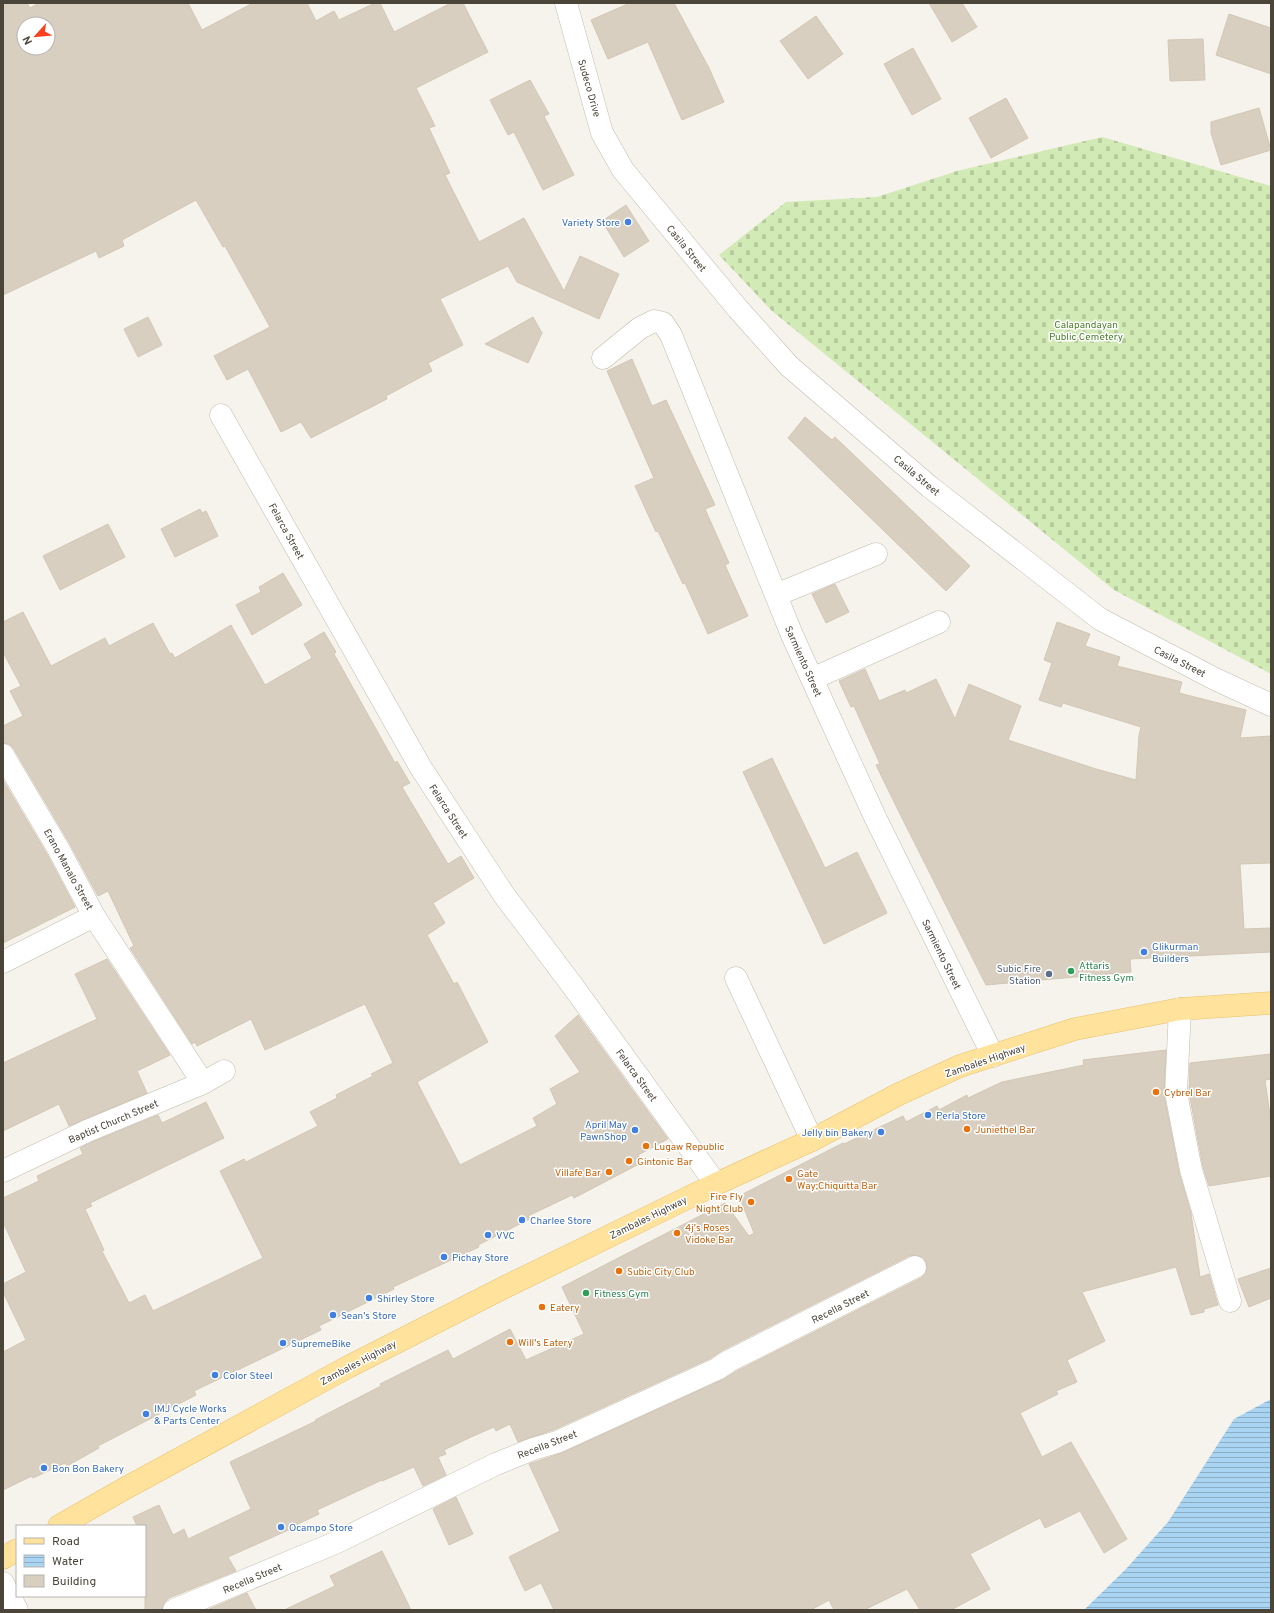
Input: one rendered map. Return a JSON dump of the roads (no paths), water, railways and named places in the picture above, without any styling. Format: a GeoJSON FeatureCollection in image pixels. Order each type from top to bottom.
{"type":"FeatureCollection","features":[{"type":"Feature","properties":{"kind":"main road","name":"Zambales Highway"},"geometry":{"type":"LineString","coordinates":[[61,1525],[346,1368],[503,1288],[716,1184],[812,1140],[906,1091],[960,1066],[1075,1029],[1180,1009],[1271,1003]]}},
{"type":"Feature","properties":{"kind":"main road"},"geometry":{"type":"LineString","coordinates":[[3,1558],[16,1551]]}},
{"type":"Feature","properties":{"kind":"street","name":"Sudeco Drive"},"geometry":{"type":"LineString","coordinates":[[566,3],[602,133],[623,170]]}},
{"type":"Feature","properties":{"kind":"street","name":"Casila Street"},"geometry":{"type":"LineString","coordinates":[[623,170],[738,309],[789,366],[930,487],[1100,620],[1215,679],[1271,705]]}},
{"type":"Feature","properties":{"kind":"street","name":"Sarmiento Street"},"geometry":{"type":"LineString","coordinates":[[603,358],[640,328],[654,321],[663,323],[671,335],[776,595],[812,679],[875,817],[992,1056]]}},
{"type":"Feature","properties":{"kind":"street","name":"Felarca Street"},"geometry":{"type":"LineString","coordinates":[[221,415],[421,768],[504,895],[572,985],[716,1184]]}},
{"type":"Feature","properties":{"kind":"street"},"geometry":{"type":"LineString","coordinates":[[776,595],[876,554]]}},
{"type":"Feature","properties":{"kind":"street"},"geometry":{"type":"LineString","coordinates":[[812,679],[939,622]]}},
{"type":"Feature","properties":{"kind":"street","name":"Erano Manalo Street"},"geometry":{"type":"LineString","coordinates":[[3,755],[59,850],[94,916],[3,962]]}},
{"type":"Feature","properties":{"kind":"street"},"geometry":{"type":"LineString","coordinates":[[94,916],[203,1083]]}},
{"type":"Feature","properties":{"kind":"street"},"geometry":{"type":"LineString","coordinates":[[736,978],[812,1140]]}},
{"type":"Feature","properties":{"kind":"street"},"geometry":{"type":"LineString","coordinates":[[1180,1009],[1176,1093],[1191,1170],[1230,1301]]}},
{"type":"Feature","properties":{"kind":"street","name":"Baptist Church Street"},"geometry":{"type":"LineString","coordinates":[[3,1171],[87,1131],[203,1083],[224,1071]]}},
{"type":"Feature","properties":{"kind":"street","name":"Recella Street"},"geometry":{"type":"LineString","coordinates":[[174,1610],[335,1543],[496,1464],[533,1449],[557,1442],[717,1369],[729,1361],[915,1267]]}},
{"type":"Feature","properties":{"kind":"street"},"geometry":{"type":"LineString","coordinates":[[3,1584],[17,1610]]}},
{"type":"Feature","properties":{"kind":"water"},"geometry":{"type":"Polygon","coordinates":[[[1271,1399],[1271,1610],[1084,1610],[1126,1569],[1168,1522],[1234,1419],[1271,1399]]]}},
{"type":"Feature","properties":{"kind":"place","name":"Variety Store"},"geometry":{"type":"Point","coordinates":[628,222]}},
{"type":"Feature","properties":{"kind":"place","name":"Glikurman Builders"},"geometry":{"type":"Point","coordinates":[1144,952]}},
{"type":"Feature","properties":{"kind":"place","name":"Attaris Fitness Gym"},"geometry":{"type":"Point","coordinates":[1071,971]}},
{"type":"Feature","properties":{"kind":"place","name":"Subic Fire Station"},"geometry":{"type":"Point","coordinates":[1049,974]}},
{"type":"Feature","properties":{"kind":"place","name":"Cybrel Bar"},"geometry":{"type":"Point","coordinates":[1156,1092]}},
{"type":"Feature","properties":{"kind":"place","name":"Perla Store"},"geometry":{"type":"Point","coordinates":[928,1115]}},
{"type":"Feature","properties":{"kind":"place","name":"Juniethel Bar"},"geometry":{"type":"Point","coordinates":[967,1129]}},
{"type":"Feature","properties":{"kind":"place","name":"April May PawnShop"},"geometry":{"type":"Point","coordinates":[635,1130]}},
{"type":"Feature","properties":{"kind":"place","name":"Jelly bin Bakery"},"geometry":{"type":"Point","coordinates":[881,1132]}},
{"type":"Feature","properties":{"kind":"place","name":"Lugaw Republic"},"geometry":{"type":"Point","coordinates":[646,1146]}},
{"type":"Feature","properties":{"kind":"place","name":"Gintonic Bar"},"geometry":{"type":"Point","coordinates":[629,1161]}},
{"type":"Feature","properties":{"kind":"place","name":"Villafe Bar"},"geometry":{"type":"Point","coordinates":[609,1172]}},
{"type":"Feature","properties":{"kind":"place","name":"Gate Way;Chiquitta Bar"},"geometry":{"type":"Point","coordinates":[789,1179]}},
{"type":"Feature","properties":{"kind":"place","name":"Fire Fly Night Club"},"geometry":{"type":"Point","coordinates":[751,1202]}},
{"type":"Feature","properties":{"kind":"place","name":"Charlee Store"},"geometry":{"type":"Point","coordinates":[522,1220]}},
{"type":"Feature","properties":{"kind":"place","name":"4j's Roses Vidoke Bar"},"geometry":{"type":"Point","coordinates":[677,1233]}},
{"type":"Feature","properties":{"kind":"place","name":"VVC"},"geometry":{"type":"Point","coordinates":[488,1235]}},
{"type":"Feature","properties":{"kind":"place","name":"Pichay Store"},"geometry":{"type":"Point","coordinates":[444,1257]}},
{"type":"Feature","properties":{"kind":"place","name":"Subic City Club"},"geometry":{"type":"Point","coordinates":[619,1271]}},
{"type":"Feature","properties":{"kind":"place","name":"Fitness Gym"},"geometry":{"type":"Point","coordinates":[586,1293]}},
{"type":"Feature","properties":{"kind":"place","name":"Shirley Store"},"geometry":{"type":"Point","coordinates":[369,1298]}},
{"type":"Feature","properties":{"kind":"place","name":"Eatery"},"geometry":{"type":"Point","coordinates":[542,1307]}},
{"type":"Feature","properties":{"kind":"place","name":"Sean's Store"},"geometry":{"type":"Point","coordinates":[333,1315]}},
{"type":"Feature","properties":{"kind":"place","name":"Will's Eatery"},"geometry":{"type":"Point","coordinates":[510,1342]}},
{"type":"Feature","properties":{"kind":"place","name":"SupremeBike"},"geometry":{"type":"Point","coordinates":[283,1343]}},
{"type":"Feature","properties":{"kind":"place","name":"Color Steel"},"geometry":{"type":"Point","coordinates":[215,1375]}},
{"type":"Feature","properties":{"kind":"place","name":"IMJ Cycle Works & Parts Center"},"geometry":{"type":"Point","coordinates":[146,1414]}},
{"type":"Feature","properties":{"kind":"place","name":"Bon Bon Bakery"},"geometry":{"type":"Point","coordinates":[44,1468]}},
{"type":"Feature","properties":{"kind":"place","name":"Ocampo Store"},"geometry":{"type":"Point","coordinates":[281,1527]}},
{"type":"Feature","properties":{"kind":"park label","name":"Calapandayan Public Cemetery"},"geometry":{"type":"Point","coordinates":[1086,330]}}]}
